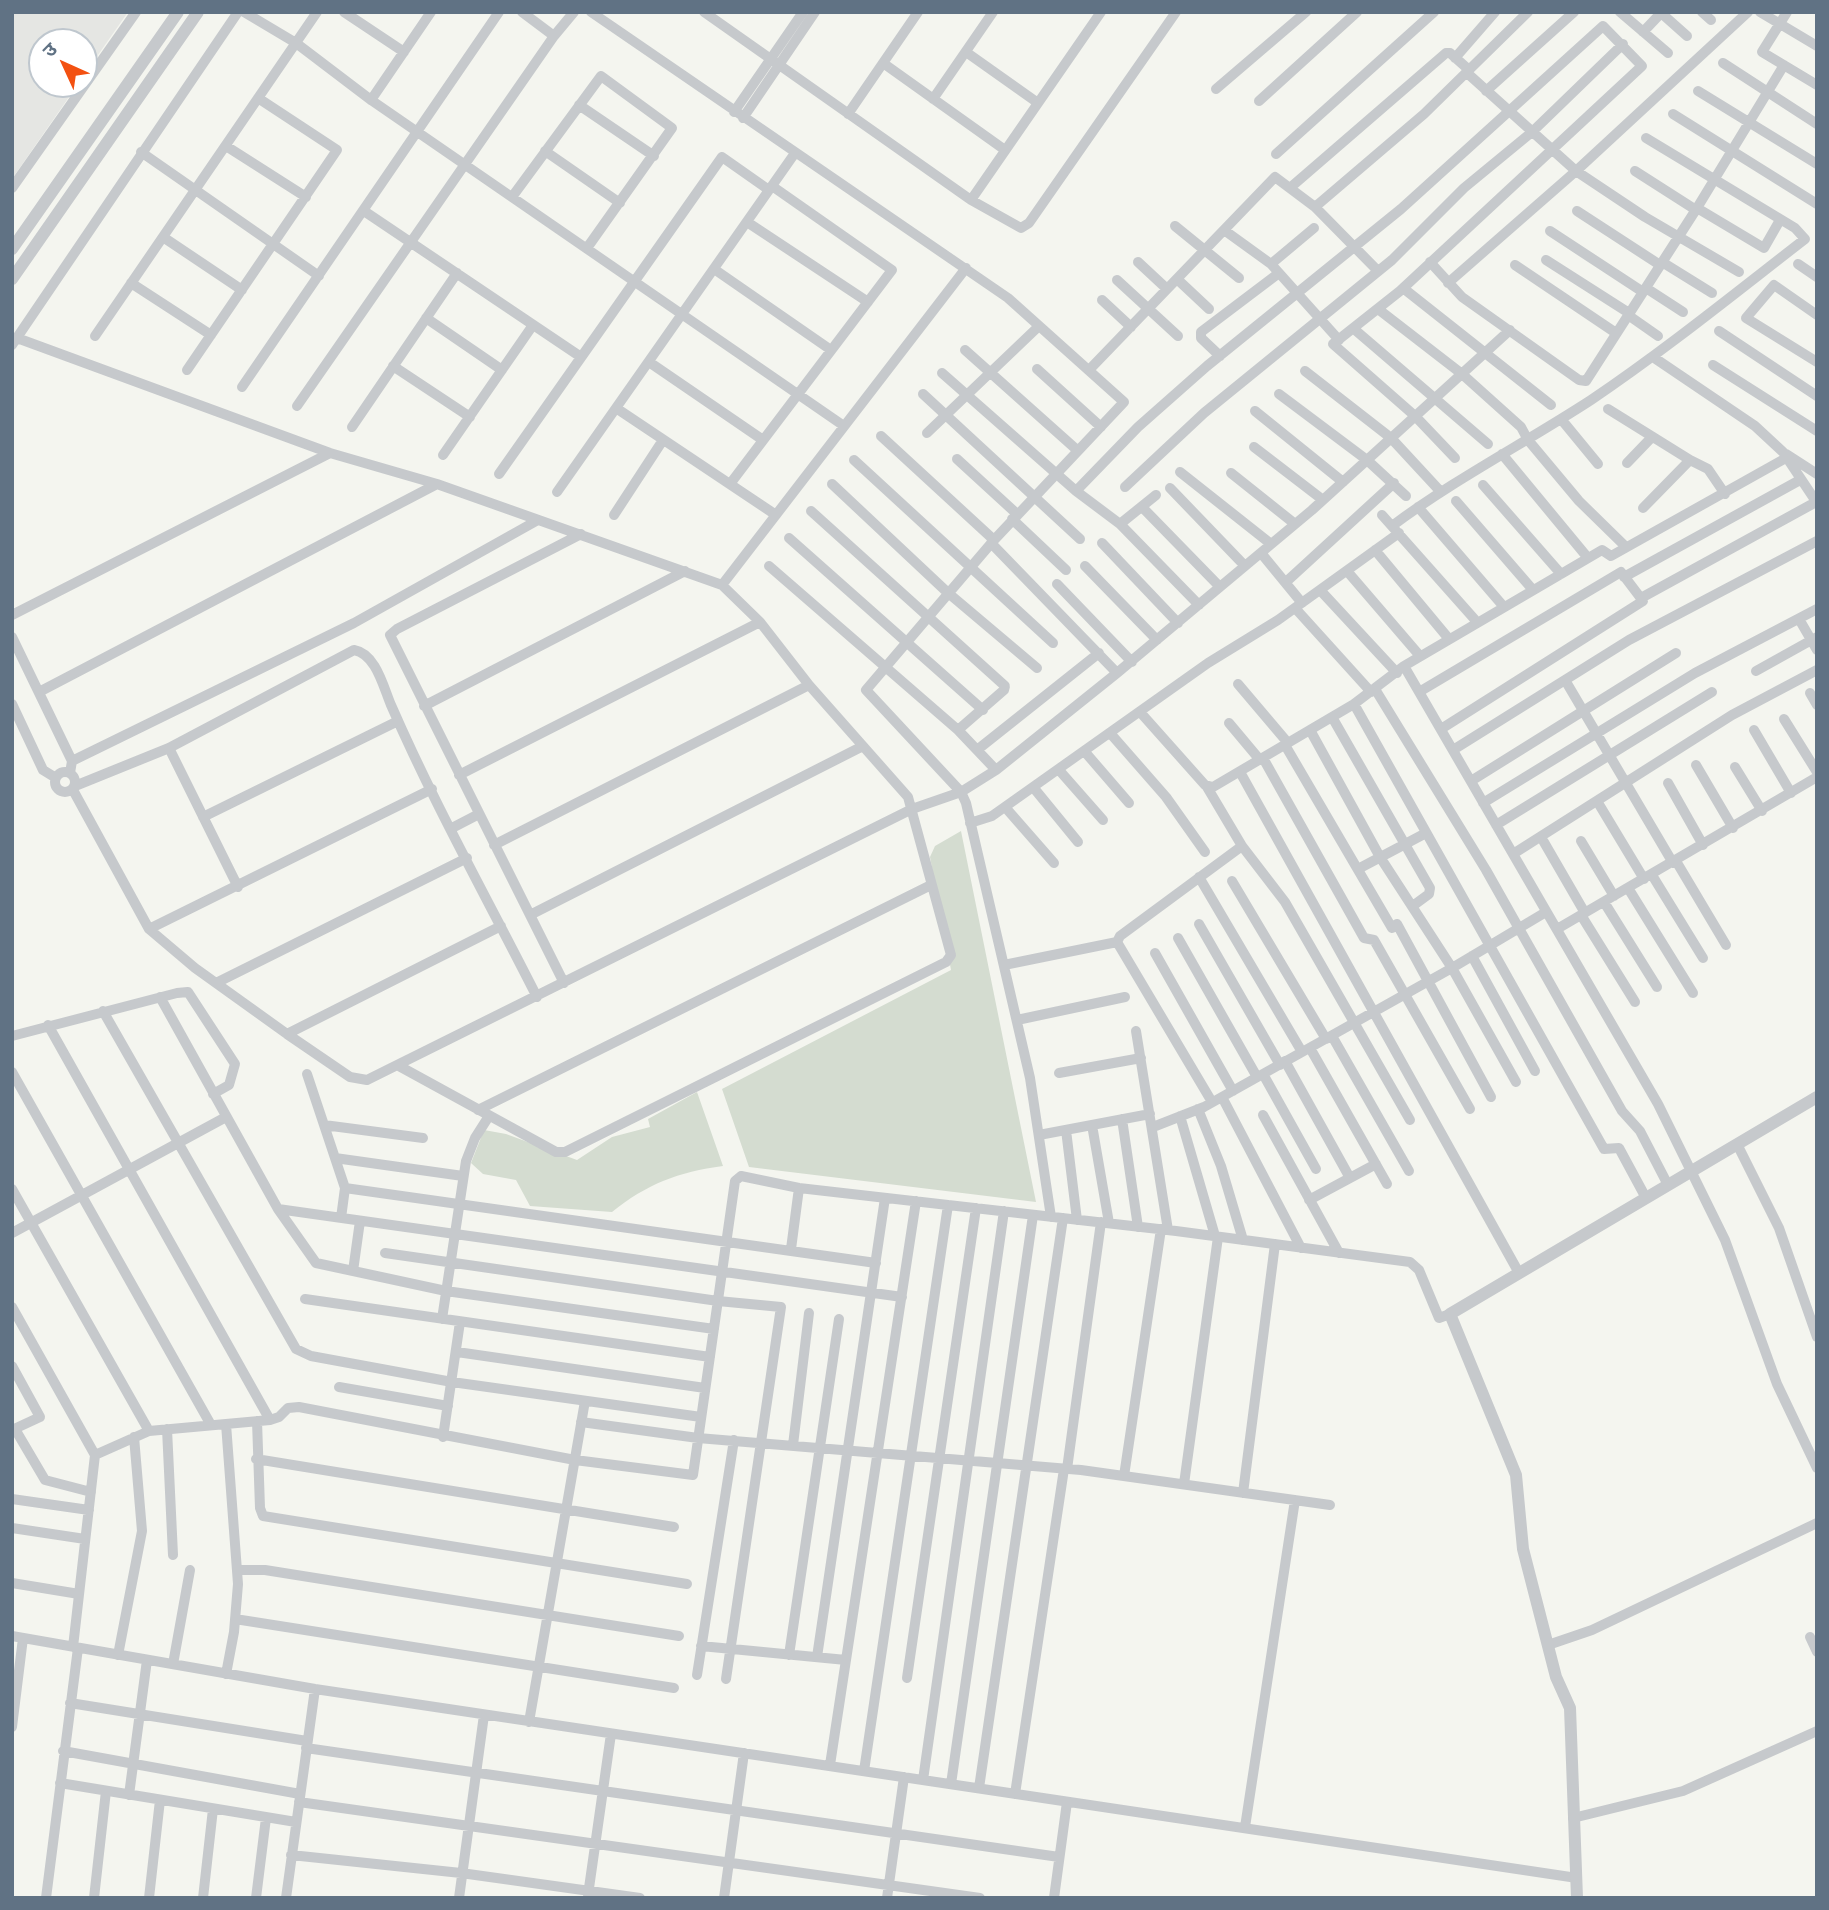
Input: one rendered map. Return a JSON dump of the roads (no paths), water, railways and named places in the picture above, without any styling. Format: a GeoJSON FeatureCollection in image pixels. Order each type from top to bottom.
{"type":"FeatureCollection","features":[{"type":"Feature","properties":{"kind":"street"},"geometry":{"type":"LineString","coordinates":[[12,188],[135,12]]}},
{"type":"Feature","properties":{"kind":"street"},"geometry":{"type":"LineString","coordinates":[[12,249],[178,12]]}},
{"type":"Feature","properties":{"kind":"street"},"geometry":{"type":"LineString","coordinates":[[12,279],[198,12]]}},
{"type":"Feature","properties":{"kind":"street"},"geometry":{"type":"LineString","coordinates":[[238,12],[14,342],[330,453],[437,484],[722,585],[760,622],[809,685],[908,796],[951,954],[947,962],[569,1151],[556,1152],[399,1066]]}},
{"type":"Feature","properties":{"kind":"street"},"geometry":{"type":"LineString","coordinates":[[244,12],[296,43],[370,100],[844,426]]}},
{"type":"Feature","properties":{"kind":"street"},"geometry":{"type":"LineString","coordinates":[[95,336],[317,12]]}},
{"type":"Feature","properties":{"kind":"street"},"geometry":{"type":"LineString","coordinates":[[344,12],[404,52]]}},
{"type":"Feature","properties":{"kind":"street"},"geometry":{"type":"LineString","coordinates":[[370,100],[431,12]]}},
{"type":"Feature","properties":{"kind":"street"},"geometry":{"type":"LineString","coordinates":[[242,387],[499,12]]}},
{"type":"Feature","properties":{"kind":"street"},"geometry":{"type":"LineString","coordinates":[[522,12],[554,36]]}},
{"type":"Feature","properties":{"kind":"street"},"geometry":{"type":"LineString","coordinates":[[297,406],[573,12]]}},
{"type":"Feature","properties":{"kind":"street"},"geometry":{"type":"LineString","coordinates":[[591,12],[1008,298],[1124,402],[1055,472],[947,592],[866,690],[961,792],[1017,1020],[1039,1135],[1051,1217]]}},
{"type":"Feature","properties":{"kind":"street"},"geometry":{"type":"LineString","coordinates":[[704,12],[971,200],[1021,228],[1027,225],[1176,12]]}},
{"type":"Feature","properties":{"kind":"street"},"geometry":{"type":"LineString","coordinates":[[775,62],[803,12]]}},
{"type":"Feature","properties":{"kind":"street"},"geometry":{"type":"LineString","coordinates":[[738,115],[775,62],[816,12]]}},
{"type":"Feature","properties":{"kind":"street"},"geometry":{"type":"LineString","coordinates":[[848,114],[918,12]]}},
{"type":"Feature","properties":{"kind":"street"},"geometry":{"type":"LineString","coordinates":[[933,99],[993,12]]}},
{"type":"Feature","properties":{"kind":"street"},"geometry":{"type":"LineString","coordinates":[[971,200],[1099,16],[1086,12]]}},
{"type":"Feature","properties":{"kind":"street"},"geometry":{"type":"LineString","coordinates":[[1259,101],[1357,12]]}},
{"type":"Feature","properties":{"kind":"street"},"geometry":{"type":"LineString","coordinates":[[1276,153],[1434,12]]}},
{"type":"Feature","properties":{"kind":"street"},"geometry":{"type":"LineString","coordinates":[[1455,58],[1495,12]]}},
{"type":"Feature","properties":{"kind":"street"},"geometry":{"type":"LineString","coordinates":[[1315,207],[1424,114],[1528,12]]}},
{"type":"Feature","properties":{"kind":"street"},"geometry":{"type":"LineString","coordinates":[[1486,91],[1574,12]]}},
{"type":"Feature","properties":{"kind":"street"},"geometry":{"type":"LineString","coordinates":[[1620,12],[1668,53]]}},
{"type":"Feature","properties":{"kind":"street"},"geometry":{"type":"LineString","coordinates":[[1448,283],[1576,171],[1748,12]]}},
{"type":"Feature","properties":{"kind":"street"},"geometry":{"type":"LineString","coordinates":[[1760,12],[1817,46]]}},
{"type":"Feature","properties":{"kind":"street"},"geometry":{"type":"LineString","coordinates":[[1787,12],[1762,52],[1817,85]]}},
{"type":"Feature","properties":{"kind":"street"},"geometry":{"type":"LineString","coordinates":[[1216,89],[1305,13]]}},
{"type":"Feature","properties":{"kind":"street"},"geometry":{"type":"LineString","coordinates":[[1643,32],[1661,13],[1687,36]]}},
{"type":"Feature","properties":{"kind":"street"},"geometry":{"type":"LineString","coordinates":[[1076,491],[1139,427],[1220,356],[1401,209],[1599,27],[1604,26],[1642,66],[1554,151],[1403,288],[1333,346],[1415,416],[1455,458]]}},
{"type":"Feature","properties":{"kind":"street"},"geometry":{"type":"LineString","coordinates":[[1125,487],[1204,413],[1378,271],[1464,188],[1532,132],[1623,44]]}},
{"type":"Feature","properties":{"kind":"street"},"geometry":{"type":"LineString","coordinates":[[966,52],[1038,103]]}},
{"type":"Feature","properties":{"kind":"street"},"geometry":{"type":"LineString","coordinates":[[1292,187],[1446,53],[1455,58],[1486,91],[1576,171],[1739,271]]}},
{"type":"Feature","properties":{"kind":"street"},"geometry":{"type":"LineString","coordinates":[[883,63],[1005,150]]}},
{"type":"Feature","properties":{"kind":"street"},"geometry":{"type":"LineString","coordinates":[[1723,63],[1817,124]]}},
{"type":"Feature","properties":{"kind":"street"},"geometry":{"type":"LineString","coordinates":[[1430,262],[1462,297],[1583,381],[1590,377],[1697,209],[1784,65]]}},
{"type":"Feature","properties":{"kind":"street"},"geometry":{"type":"LineString","coordinates":[[512,197],[601,76],[671,125],[671,130],[587,248]]}},
{"type":"Feature","properties":{"kind":"street"},"geometry":{"type":"LineString","coordinates":[[1698,91],[1817,164]]}},
{"type":"Feature","properties":{"kind":"street"},"geometry":{"type":"LineString","coordinates":[[187,370],[337,150],[258,99]]}},
{"type":"Feature","properties":{"kind":"street"},"geometry":{"type":"LineString","coordinates":[[579,105],[654,156]]}},
{"type":"Feature","properties":{"kind":"street"},"geometry":{"type":"LineString","coordinates":[[1673,114],[1817,204]]}},
{"type":"Feature","properties":{"kind":"street"},"geometry":{"type":"LineString","coordinates":[[970,823],[1005,807],[1208,663],[1299,605],[1375,550],[1418,507],[1440,491],[1528,440],[1653,357],[1805,239],[1780,220],[1646,138]]}},
{"type":"Feature","properties":{"kind":"street"},"geometry":{"type":"LineString","coordinates":[[226,146],[306,197]]}},
{"type":"Feature","properties":{"kind":"street"},"geometry":{"type":"LineString","coordinates":[[141,152],[318,276]]}},
{"type":"Feature","properties":{"kind":"street"},"geometry":{"type":"LineString","coordinates":[[545,152],[620,203]]}},
{"type":"Feature","properties":{"kind":"street"},"geometry":{"type":"LineString","coordinates":[[557,492],[795,153]]}},
{"type":"Feature","properties":{"kind":"street"},"geometry":{"type":"LineString","coordinates":[[499,474],[722,157],[892,270],[730,484]]}},
{"type":"Feature","properties":{"kind":"street"},"geometry":{"type":"LineString","coordinates":[[1634,171],[1764,248],[1780,220]]}},
{"type":"Feature","properties":{"kind":"street"},"geometry":{"type":"LineString","coordinates":[[1089,370],[1275,177],[1292,187],[1315,207],[1378,271]]}},
{"type":"Feature","properties":{"kind":"street"},"geometry":{"type":"LineString","coordinates":[[364,211],[581,357]]}},
{"type":"Feature","properties":{"kind":"street"},"geometry":{"type":"LineString","coordinates":[[1577,211],[1712,293]]}},
{"type":"Feature","properties":{"kind":"street"},"geometry":{"type":"LineString","coordinates":[[747,222],[867,302]]}},
{"type":"Feature","properties":{"kind":"street"},"geometry":{"type":"LineString","coordinates":[[1175,226],[1239,278]]}},
{"type":"Feature","properties":{"kind":"street"},"geometry":{"type":"LineString","coordinates":[[1271,264],[1314,228]]}},
{"type":"Feature","properties":{"kind":"street"},"geometry":{"type":"LineString","coordinates":[[1224,230],[1271,264],[1339,340]]}},
{"type":"Feature","properties":{"kind":"street"},"geometry":{"type":"LineString","coordinates":[[1550,231],[1683,312]]}},
{"type":"Feature","properties":{"kind":"street"},"geometry":{"type":"LineString","coordinates":[[163,237],[242,290]]}},
{"type":"Feature","properties":{"kind":"street"},"geometry":{"type":"LineString","coordinates":[[1546,260],[1658,336]]}},
{"type":"Feature","properties":{"kind":"street"},"geometry":{"type":"LineString","coordinates":[[1138,262],[1167,289]]}},
{"type":"Feature","properties":{"kind":"street"},"geometry":{"type":"LineString","coordinates":[[1798,264],[1817,277]]}},
{"type":"Feature","properties":{"kind":"street"},"geometry":{"type":"LineString","coordinates":[[1516,265],[1616,333]]}},
{"type":"Feature","properties":{"kind":"street"},"geometry":{"type":"LineString","coordinates":[[722,585],[966,268]]}},
{"type":"Feature","properties":{"kind":"street"},"geometry":{"type":"LineString","coordinates":[[714,269],[831,350]]}},
{"type":"Feature","properties":{"kind":"street"},"geometry":{"type":"LineString","coordinates":[[352,427],[457,273]]}},
{"type":"Feature","properties":{"kind":"street"},"geometry":{"type":"LineString","coordinates":[[1220,356],[1201,338],[1201,332],[1279,273]]}},
{"type":"Feature","properties":{"kind":"street"},"geometry":{"type":"LineString","coordinates":[[1177,279],[1209,309]]}},
{"type":"Feature","properties":{"kind":"street"},"geometry":{"type":"LineString","coordinates":[[1117,280],[1150,307],[1178,336]]}},
{"type":"Feature","properties":{"kind":"street"},"geometry":{"type":"LineString","coordinates":[[131,283],[211,335]]}},
{"type":"Feature","properties":{"kind":"street"},"geometry":{"type":"LineString","coordinates":[[1817,315],[1774,285],[1746,318],[1817,362]]}},
{"type":"Feature","properties":{"kind":"street"},"geometry":{"type":"LineString","coordinates":[[1403,288],[1550,405]]}},
{"type":"Feature","properties":{"kind":"street"},"geometry":{"type":"LineString","coordinates":[[1102,300],[1131,327]]}},
{"type":"Feature","properties":{"kind":"street"},"geometry":{"type":"LineString","coordinates":[[1377,309],[1462,374],[1521,427],[1528,440],[1578,501],[1626,547]]}},
{"type":"Feature","properties":{"kind":"street"},"geometry":{"type":"LineString","coordinates":[[426,318],[502,370]]}},
{"type":"Feature","properties":{"kind":"street"},"geometry":{"type":"LineString","coordinates":[[443,455],[533,325]]}},
{"type":"Feature","properties":{"kind":"street"},"geometry":{"type":"LineString","coordinates":[[927,433],[1040,326]]}},
{"type":"Feature","properties":{"kind":"street"},"geometry":{"type":"LineString","coordinates":[[1354,329],[1488,444]]}},
{"type":"Feature","properties":{"kind":"street"},"geometry":{"type":"LineString","coordinates":[[12,637],[71,767],[75,778],[74,788],[149,929],[216,983],[359,1081],[399,1066],[912,809],[961,792],[996,769],[1132,662],[1323,500],[1510,330]]}},
{"type":"Feature","properties":{"kind":"street"},"geometry":{"type":"LineString","coordinates":[[1719,331],[1817,396]]}},
{"type":"Feature","properties":{"kind":"street"},"geometry":{"type":"LineString","coordinates":[[965,349],[1077,450]]}},
{"type":"Feature","properties":{"kind":"street"},"geometry":{"type":"LineString","coordinates":[[1653,357],[1745,419],[1785,455],[1817,474]]}},
{"type":"Feature","properties":{"kind":"street"},"geometry":{"type":"LineString","coordinates":[[649,362],[763,440]]}},
{"type":"Feature","properties":{"kind":"street"},"geometry":{"type":"LineString","coordinates":[[1713,365],[1817,431]]}},
{"type":"Feature","properties":{"kind":"street"},"geometry":{"type":"LineString","coordinates":[[394,366],[470,417]]}},
{"type":"Feature","properties":{"kind":"street"},"geometry":{"type":"LineString","coordinates":[[1037,369],[1101,427]]}},
{"type":"Feature","properties":{"kind":"street"},"geometry":{"type":"LineString","coordinates":[[1305,371],[1391,438],[1440,491]]}},
{"type":"Feature","properties":{"kind":"street"},"geometry":{"type":"LineString","coordinates":[[942,373],[1076,491],[1121,524],[1199,605]]}},
{"type":"Feature","properties":{"kind":"street"},"geometry":{"type":"LineString","coordinates":[[923,394],[1080,538]]}},
{"type":"Feature","properties":{"kind":"street"},"geometry":{"type":"LineString","coordinates":[[1279,394],[1367,460],[1406,496]]}},
{"type":"Feature","properties":{"kind":"street"},"geometry":{"type":"LineString","coordinates":[[616,408],[776,515]]}},
{"type":"Feature","properties":{"kind":"street"},"geometry":{"type":"LineString","coordinates":[[1608,409],[1690,460],[1708,468],[1725,494]]}},
{"type":"Feature","properties":{"kind":"street"},"geometry":{"type":"LineString","coordinates":[[1255,411],[1343,482]]}},
{"type":"Feature","properties":{"kind":"street"},"geometry":{"type":"LineString","coordinates":[[1561,419],[1598,464]]}},
{"type":"Feature","properties":{"kind":"street"},"geometry":{"type":"LineString","coordinates":[[881,436],[993,541],[1117,673]]}},
{"type":"Feature","properties":{"kind":"street"},"geometry":{"type":"LineString","coordinates":[[1627,463],[1652,437]]}},
{"type":"Feature","properties":{"kind":"street"},"geometry":{"type":"LineString","coordinates":[[614,515],[663,440]]}},
{"type":"Feature","properties":{"kind":"street"},"geometry":{"type":"LineString","coordinates":[[1254,447],[1323,500]]}},
{"type":"Feature","properties":{"kind":"street"},"geometry":{"type":"LineString","coordinates":[[12,615],[330,453]]}},
{"type":"Feature","properties":{"kind":"street"},"geometry":{"type":"LineString","coordinates":[[1502,454],[1588,558]]}},
{"type":"Feature","properties":{"kind":"street"},"geometry":{"type":"LineString","coordinates":[[1641,598],[1816,503],[1785,455]]}},
{"type":"Feature","properties":{"kind":"street"},"geometry":{"type":"LineString","coordinates":[[1208,787],[1213,787],[1240,772],[1354,704],[1420,656],[1588,558],[1602,550],[1610,556],[1725,494],[1785,455]]}},
{"type":"Feature","properties":{"kind":"street"},"geometry":{"type":"LineString","coordinates":[[957,459],[1066,569]]}},
{"type":"Feature","properties":{"kind":"street"},"geometry":{"type":"LineString","coordinates":[[854,460],[1054,643]]}},
{"type":"Feature","properties":{"kind":"street"},"geometry":{"type":"LineString","coordinates":[[1643,508],[1690,460]]}},
{"type":"Feature","properties":{"kind":"street"},"geometry":{"type":"LineString","coordinates":[[1180,472],[1271,544]]}},
{"type":"Feature","properties":{"kind":"street"},"geometry":{"type":"LineString","coordinates":[[1231,473],[1295,524]]}},
{"type":"Feature","properties":{"kind":"street"},"geometry":{"type":"LineString","coordinates":[[1624,577],[1800,480]]}},
{"type":"Feature","properties":{"kind":"street"},"geometry":{"type":"LineString","coordinates":[[1286,582],[1394,483]]}},
{"type":"Feature","properties":{"kind":"street"},"geometry":{"type":"LineString","coordinates":[[39,692],[437,484]]}},
{"type":"Feature","properties":{"kind":"street"},"geometry":{"type":"LineString","coordinates":[[832,484],[947,592],[1037,668]]}},
{"type":"Feature","properties":{"kind":"street"},"geometry":{"type":"LineString","coordinates":[[1483,485],[1561,574]]}},
{"type":"Feature","properties":{"kind":"street"},"geometry":{"type":"LineString","coordinates":[[1170,488],[1245,566]]}},
{"type":"Feature","properties":{"kind":"street"},"geometry":{"type":"LineString","coordinates":[[1121,524],[1156,495]]}},
{"type":"Feature","properties":{"kind":"street"},"geometry":{"type":"LineString","coordinates":[[1456,501],[1533,590]]}},
{"type":"Feature","properties":{"kind":"street"},"geometry":{"type":"LineString","coordinates":[[1142,506],[1220,587]]}},
{"type":"Feature","properties":{"kind":"street"},"geometry":{"type":"LineString","coordinates":[[1418,507],[1504,607]]}},
{"type":"Feature","properties":{"kind":"street"},"geometry":{"type":"LineString","coordinates":[[811,511],[1005,686],[983,710],[958,730]]}},
{"type":"Feature","properties":{"kind":"street"},"geometry":{"type":"LineString","coordinates":[[1382,515],[1477,622]]}},
{"type":"Feature","properties":{"kind":"street"},"geometry":{"type":"LineString","coordinates":[[56,778],[71,767],[354,622],[538,520]]}},
{"type":"Feature","properties":{"kind":"street"},"geometry":{"type":"LineString","coordinates":[[565,983],[391,638],[392,633],[581,534]]}},
{"type":"Feature","properties":{"kind":"street"},"geometry":{"type":"LineString","coordinates":[[789,538],[983,710]]}},
{"type":"Feature","properties":{"kind":"street"},"geometry":{"type":"LineString","coordinates":[[1453,750],[1676,614],[1817,541]]}},
{"type":"Feature","properties":{"kind":"street"},"geometry":{"type":"LineString","coordinates":[[1102,543],[1178,623]]}},
{"type":"Feature","properties":{"kind":"street"},"geometry":{"type":"LineString","coordinates":[[1375,550],[1449,639]]}},
{"type":"Feature","properties":{"kind":"street"},"geometry":{"type":"LineString","coordinates":[[1261,553],[1286,582],[1299,605],[1373,690],[1520,928],[1622,1111],[1640,1131],[1668,1185]]}},
{"type":"Feature","properties":{"kind":"street"},"geometry":{"type":"LineString","coordinates":[[769,566],[958,730],[996,769]]}},
{"type":"Feature","properties":{"kind":"street"},"geometry":{"type":"LineString","coordinates":[[1085,566],[1157,640]]}},
{"type":"Feature","properties":{"kind":"street"},"geometry":{"type":"LineString","coordinates":[[1347,570],[1420,656]]}},
{"type":"Feature","properties":{"kind":"street"},"geometry":{"type":"LineString","coordinates":[[424,706],[685,571]]}},
{"type":"Feature","properties":{"kind":"street"},"geometry":{"type":"LineString","coordinates":[[1419,692],[1620,573],[1641,598],[1643,604],[1441,729]]}},
{"type":"Feature","properties":{"kind":"street"},"geometry":{"type":"LineString","coordinates":[[1057,584],[1132,662]]}},
{"type":"Feature","properties":{"kind":"street"},"geometry":{"type":"LineString","coordinates":[[1320,590],[1401,670],[1419,692],[1658,1104],[1725,1240],[1776,1384],[1817,1468]]}},
{"type":"Feature","properties":{"kind":"street"},"geometry":{"type":"LineString","coordinates":[[1483,803],[1695,673],[1817,609]]}},
{"type":"Feature","properties":{"kind":"street"},"geometry":{"type":"LineString","coordinates":[[1756,671],[1815,642],[1799,619]]}},
{"type":"Feature","properties":{"kind":"street"},"geometry":{"type":"LineString","coordinates":[[459,775],[760,622]]}},
{"type":"Feature","properties":{"kind":"street"},"geometry":{"type":"LineString","coordinates":[[56,778],[56,786],[61,792],[74,788],[169,748],[354,650],[369,656],[398,720],[537,997]]}},
{"type":"Feature","properties":{"kind":"street"},"geometry":{"type":"LineString","coordinates":[[977,750],[1099,653]]}},
{"type":"Feature","properties":{"kind":"street"},"geometry":{"type":"LineString","coordinates":[[1471,781],[1676,653]]}},
{"type":"Feature","properties":{"kind":"street"},"geometry":{"type":"LineString","coordinates":[[1543,666],[1554,687]]}},
{"type":"Feature","properties":{"kind":"street"},"geometry":{"type":"LineString","coordinates":[[1513,855],[1732,715],[1817,670]]}},
{"type":"Feature","properties":{"kind":"street"},"geometry":{"type":"LineString","coordinates":[[1565,680],[1625,783],[1726,945]]}},
{"type":"Feature","properties":{"kind":"street"},"geometry":{"type":"LineString","coordinates":[[1238,684],[1287,744],[1392,928],[1397,924],[1491,1097]]}},
{"type":"Feature","properties":{"kind":"street"},"geometry":{"type":"LineString","coordinates":[[494,845],[809,685]]}},
{"type":"Feature","properties":{"kind":"street"},"geometry":{"type":"LineString","coordinates":[[1496,825],[1712,692]]}},
{"type":"Feature","properties":{"kind":"street"},"geometry":{"type":"LineString","coordinates":[[1810,694],[1817,705]]}},
{"type":"Feature","properties":{"kind":"street"},"geometry":{"type":"LineString","coordinates":[[12,704],[43,770],[56,778]]}},
{"type":"Feature","properties":{"kind":"street"},"geometry":{"type":"LineString","coordinates":[[1354,704],[1488,947],[1604,1149],[1619,1148],[1646,1198]]}},
{"type":"Feature","properties":{"kind":"street"},"geometry":{"type":"LineString","coordinates":[[1140,712],[1208,787],[1242,846],[1285,902],[1409,1120]]}},
{"type":"Feature","properties":{"kind":"street"},"geometry":{"type":"LineString","coordinates":[[1332,717],[1430,890],[1414,905]]}},
{"type":"Feature","properties":{"kind":"street"},"geometry":{"type":"LineString","coordinates":[[1557,929],[1762,811],[1817,775],[1784,719]]}},
{"type":"Feature","properties":{"kind":"street"},"geometry":{"type":"LineString","coordinates":[[203,817],[398,720]]}},
{"type":"Feature","properties":{"kind":"street"},"geometry":{"type":"LineString","coordinates":[[1229,723],[1261,759],[1364,938],[1374,940],[1470,1109]]}},
{"type":"Feature","properties":{"kind":"street"},"geometry":{"type":"LineString","coordinates":[[1310,730],[1380,858],[1414,905],[1516,1082]]}},
{"type":"Feature","properties":{"kind":"street"},"geometry":{"type":"LineString","coordinates":[[1754,730],[1791,793]]}},
{"type":"Feature","properties":{"kind":"street"},"geometry":{"type":"LineString","coordinates":[[1110,733],[1166,797],[1205,852]]}},
{"type":"Feature","properties":{"kind":"street"},"geometry":{"type":"LineString","coordinates":[[530,915],[863,746]]}},
{"type":"Feature","properties":{"kind":"street"},"geometry":{"type":"LineString","coordinates":[[169,748],[238,887]]}},
{"type":"Feature","properties":{"kind":"street"},"geometry":{"type":"LineString","coordinates":[[1085,752],[1129,803]]}},
{"type":"Feature","properties":{"kind":"street"},"geometry":{"type":"LineString","coordinates":[[1696,765],[1733,828]]}},
{"type":"Feature","properties":{"kind":"street"},"geometry":{"type":"LineString","coordinates":[[1735,767],[1762,811]]}},
{"type":"Feature","properties":{"kind":"street"},"geometry":{"type":"LineString","coordinates":[[1059,770],[1103,820]]}},
{"type":"Feature","properties":{"kind":"street"},"geometry":{"type":"LineString","coordinates":[[1240,772],[1519,1273]]}},
{"type":"Feature","properties":{"kind":"street"},"geometry":{"type":"LineString","coordinates":[[1668,783],[1703,845]]}},
{"type":"Feature","properties":{"kind":"street"},"geometry":{"type":"LineString","coordinates":[[1033,787],[1078,842]]}},
{"type":"Feature","properties":{"kind":"street"},"geometry":{"type":"LineString","coordinates":[[149,929],[432,789]]}},
{"type":"Feature","properties":{"kind":"street"},"geometry":{"type":"LineString","coordinates":[[1597,801],[1703,958]]}},
{"type":"Feature","properties":{"kind":"street"},"geometry":{"type":"LineString","coordinates":[[1005,807],[1055,863]]}},
{"type":"Feature","properties":{"kind":"street"},"geometry":{"type":"LineString","coordinates":[[452,828],[479,814]]}},
{"type":"Feature","properties":{"kind":"street"},"geometry":{"type":"LineString","coordinates":[[1358,869],[1426,833]]}},
{"type":"Feature","properties":{"kind":"street"},"geometry":{"type":"LineString","coordinates":[[1541,836],[1635,1002]]}},
{"type":"Feature","properties":{"kind":"street"},"geometry":{"type":"LineString","coordinates":[[1581,841],[1609,899],[1657,986]]}},
{"type":"Feature","properties":{"kind":"street"},"geometry":{"type":"LineString","coordinates":[[1118,942],[1120,936],[1242,846]]}},
{"type":"Feature","properties":{"kind":"street"},"geometry":{"type":"LineString","coordinates":[[216,983],[467,858]]}},
{"type":"Feature","properties":{"kind":"street"},"geometry":{"type":"LineString","coordinates":[[1199,877],[1387,1184]]}},
{"type":"Feature","properties":{"kind":"street"},"geometry":{"type":"LineString","coordinates":[[1232,881],[1409,1171]]}},
{"type":"Feature","properties":{"kind":"street"},"geometry":{"type":"LineString","coordinates":[[478,1110],[931,885]]}},
{"type":"Feature","properties":{"kind":"street"},"geometry":{"type":"LineString","coordinates":[[1628,888],[1693,993]]}},
{"type":"Feature","properties":{"kind":"street"},"geometry":{"type":"LineString","coordinates":[[1153,1127],[1217,1100],[1428,982],[1546,912]]}},
{"type":"Feature","properties":{"kind":"street"},"geometry":{"type":"LineString","coordinates":[[1199,924],[1350,1178]]}},
{"type":"Feature","properties":{"kind":"street"},"geometry":{"type":"LineString","coordinates":[[287,1034],[501,926]]}},
{"type":"Feature","properties":{"kind":"street"},"geometry":{"type":"LineString","coordinates":[[1178,938],[1316,1169]]}},
{"type":"Feature","properties":{"kind":"street"},"geometry":{"type":"LineString","coordinates":[[1003,965],[1118,942]]}},
{"type":"Feature","properties":{"kind":"street"},"geometry":{"type":"LineString","coordinates":[[1118,942],[1217,1100],[1301,1248]]}},
{"type":"Feature","properties":{"kind":"street"},"geometry":{"type":"LineString","coordinates":[[1154,953],[1233,1091]]}},
{"type":"Feature","properties":{"kind":"street"},"geometry":{"type":"LineString","coordinates":[[1472,956],[1535,1071]]}},
{"type":"Feature","properties":{"kind":"street"},"geometry":{"type":"LineString","coordinates":[[12,1036],[184,992],[192,995],[234,1061],[232,1080],[213,1094]]}},
{"type":"Feature","properties":{"kind":"street"},"geometry":{"type":"LineString","coordinates":[[160,997],[278,1209],[313,1260],[327,1267],[446,1291],[714,1329]]}},
{"type":"Feature","properties":{"kind":"street"},"geometry":{"type":"LineString","coordinates":[[1017,1020],[1125,997]]}},
{"type":"Feature","properties":{"kind":"street"},"geometry":{"type":"LineString","coordinates":[[103,1011],[296,1349],[311,1356],[452,1382],[701,1417]]}},
{"type":"Feature","properties":{"kind":"street"},"geometry":{"type":"LineString","coordinates":[[48,1025],[270,1420]]}},
{"type":"Feature","properties":{"kind":"street"},"geometry":{"type":"LineString","coordinates":[[1124,1476],[1164,1229],[1153,1127],[1136,1031]]}},
{"type":"Feature","properties":{"kind":"street"},"geometry":{"type":"LineString","coordinates":[[1059,1073],[1141,1058]]}},
{"type":"Feature","properties":{"kind":"street"},"geometry":{"type":"LineString","coordinates":[[12,1072],[211,1425]]}},
{"type":"Feature","properties":{"kind":"street"},"geometry":{"type":"LineString","coordinates":[[307,1074],[345,1188],[341,1218]]}},
{"type":"Feature","properties":{"kind":"street"},"geometry":{"type":"LineString","coordinates":[[95,1455],[149,1431],[270,1420],[279,1417],[288,1408],[299,1407],[443,1437],[575,1460],[693,1475],[737,1178],[799,1188],[1164,1229],[1414,1263],[1439,1318],[1817,1097]]}},
{"type":"Feature","properties":{"kind":"street"},"geometry":{"type":"LineString","coordinates":[[1198,1109],[1221,1166],[1243,1240]]}},
{"type":"Feature","properties":{"kind":"street"},"geometry":{"type":"LineString","coordinates":[[1039,1135],[1150,1114]]}},
{"type":"Feature","properties":{"kind":"street"},"geometry":{"type":"LineString","coordinates":[[1263,1115],[1339,1253]]}},
{"type":"Feature","properties":{"kind":"street"},"geometry":{"type":"LineString","coordinates":[[442,1319],[463,1176],[475,1138],[489,1116]]}},
{"type":"Feature","properties":{"kind":"street"},"geometry":{"type":"LineString","coordinates":[[1180,1116],[1216,1236],[1184,1484]]}},
{"type":"Feature","properties":{"kind":"street"},"geometry":{"type":"LineString","coordinates":[[12,1233],[226,1117]]}},
{"type":"Feature","properties":{"kind":"street"},"geometry":{"type":"LineString","coordinates":[[1122,1119],[1138,1227]]}},
{"type":"Feature","properties":{"kind":"street"},"geometry":{"type":"LineString","coordinates":[[324,1125],[423,1138]]}},
{"type":"Feature","properties":{"kind":"street"},"geometry":{"type":"LineString","coordinates":[[1015,1794],[1105,1223],[1092,1125]]}},
{"type":"Feature","properties":{"kind":"street"},"geometry":{"type":"LineString","coordinates":[[1066,1130],[1077,1220]]}},
{"type":"Feature","properties":{"kind":"street"},"geometry":{"type":"LineString","coordinates":[[1737,1144],[1779,1228],[1817,1337]]}},
{"type":"Feature","properties":{"kind":"street"},"geometry":{"type":"LineString","coordinates":[[335,1158],[463,1176]]}},
{"type":"Feature","properties":{"kind":"street"},"geometry":{"type":"LineString","coordinates":[[1310,1200],[1376,1164]]}},
{"type":"Feature","properties":{"kind":"street"},"geometry":{"type":"LineString","coordinates":[[345,1188],[876,1263]]}},
{"type":"Feature","properties":{"kind":"street"},"geometry":{"type":"LineString","coordinates":[[791,1249],[799,1188]]}},
{"type":"Feature","properties":{"kind":"street"},"geometry":{"type":"LineString","coordinates":[[12,1189],[17,1206],[32,1222],[149,1431]]}},
{"type":"Feature","properties":{"kind":"street"},"geometry":{"type":"LineString","coordinates":[[817,1657],[885,1198]]}},
{"type":"Feature","properties":{"kind":"street"},"geometry":{"type":"LineString","coordinates":[[830,1765],[916,1201]]}},
{"type":"Feature","properties":{"kind":"street"},"geometry":{"type":"LineString","coordinates":[[864,1770],[948,1205]]}},
{"type":"Feature","properties":{"kind":"street"},"geometry":{"type":"LineString","coordinates":[[907,1678],[976,1208]]}},
{"type":"Feature","properties":{"kind":"street"},"geometry":{"type":"LineString","coordinates":[[278,1209],[902,1297]]}},
{"type":"Feature","properties":{"kind":"street"},"geometry":{"type":"LineString","coordinates":[[923,1780],[1004,1212]]}},
{"type":"Feature","properties":{"kind":"street"},"geometry":{"type":"LineString","coordinates":[[951,1784],[1033,1215]]}},
{"type":"Feature","properties":{"kind":"street"},"geometry":{"type":"LineString","coordinates":[[979,1788],[1063,1218]]}},
{"type":"Feature","properties":{"kind":"street"},"geometry":{"type":"LineString","coordinates":[[353,1271],[360,1221]]}},
{"type":"Feature","properties":{"kind":"street"},"geometry":{"type":"LineString","coordinates":[[1243,1493],[1275,1244]]}},
{"type":"Feature","properties":{"kind":"street"},"geometry":{"type":"LineString","coordinates":[[385,1253],[718,1301],[781,1307],[726,1679]]}},
{"type":"Feature","properties":{"kind":"street"},"geometry":{"type":"LineString","coordinates":[[305,1299],[710,1357]]}},
{"type":"Feature","properties":{"kind":"street"},"geometry":{"type":"LineString","coordinates":[[12,1307],[95,1455],[70,1703],[46,1898]]}},
{"type":"Feature","properties":{"kind":"street"},"geometry":{"type":"LineString","coordinates":[[793,1445],[809,1313]]}},
{"type":"Feature","properties":{"kind":"street"},"geometry":{"type":"LineString","coordinates":[[1450,1314],[1516,1475],[1523,1549],[1548,1645],[1571,1713],[1577,1898]]}},
{"type":"Feature","properties":{"kind":"street"},"geometry":{"type":"LineString","coordinates":[[789,1655],[839,1319]]}},
{"type":"Feature","properties":{"kind":"street"},"geometry":{"type":"LineString","coordinates":[[443,1437],[460,1322]]}},
{"type":"Feature","properties":{"kind":"street"},"geometry":{"type":"LineString","coordinates":[[457,1352],[705,1388]]}},
{"type":"Feature","properties":{"kind":"street"},"geometry":{"type":"LineString","coordinates":[[13,1368],[40,1415],[37,1420],[13,1429],[44,1480],[91,1492]]}},
{"type":"Feature","properties":{"kind":"street"},"geometry":{"type":"LineString","coordinates":[[339,1387],[448,1406]]}},
{"type":"Feature","properties":{"kind":"street"},"geometry":{"type":"LineString","coordinates":[[529,1722],[584,1401]]}},
{"type":"Feature","properties":{"kind":"street"},"geometry":{"type":"LineString","coordinates":[[257,1421],[256,1459],[263,1516],[687,1584]]}},
{"type":"Feature","properties":{"kind":"street"},"geometry":{"type":"LineString","coordinates":[[581,1422],[698,1438],[1065,1469],[1331,1505]]}},
{"type":"Feature","properties":{"kind":"street"},"geometry":{"type":"LineString","coordinates":[[226,1424],[237,1570],[235,1619],[226,1674]]}},
{"type":"Feature","properties":{"kind":"street"},"geometry":{"type":"LineString","coordinates":[[167,1429],[173,1555]]}},
{"type":"Feature","properties":{"kind":"street"},"geometry":{"type":"LineString","coordinates":[[118,1655],[142,1531],[134,1437]]}},
{"type":"Feature","properties":{"kind":"street"},"geometry":{"type":"LineString","coordinates":[[697,1675],[734,1440]]}},
{"type":"Feature","properties":{"kind":"street"},"geometry":{"type":"LineString","coordinates":[[256,1459],[674,1527]]}},
{"type":"Feature","properties":{"kind":"street"},"geometry":{"type":"LineString","coordinates":[[12,1499],[89,1510]]}},
{"type":"Feature","properties":{"kind":"street"},"geometry":{"type":"LineString","coordinates":[[1245,1828],[1295,1500]]}},
{"type":"Feature","properties":{"kind":"street"},"geometry":{"type":"LineString","coordinates":[[1548,1645],[1592,1630],[1817,1523]]}},
{"type":"Feature","properties":{"kind":"street"},"geometry":{"type":"LineString","coordinates":[[12,1528],[85,1539]]}},
{"type":"Feature","properties":{"kind":"street"},"geometry":{"type":"LineString","coordinates":[[173,1664],[190,1570]]}},
{"type":"Feature","properties":{"kind":"street"},"geometry":{"type":"LineString","coordinates":[[237,1570],[265,1570],[679,1636]]}},
{"type":"Feature","properties":{"kind":"street"},"geometry":{"type":"LineString","coordinates":[[12,1583],[79,1594]]}},
{"type":"Feature","properties":{"kind":"street"},"geometry":{"type":"LineString","coordinates":[[235,1619],[538,1669],[674,1688]]}},
{"type":"Feature","properties":{"kind":"street"},"geometry":{"type":"LineString","coordinates":[[12,1727],[18,1637],[315,1689],[1577,1878]]}},
{"type":"Feature","properties":{"kind":"street"},"geometry":{"type":"LineString","coordinates":[[1810,1637],[1817,1652]]}},
{"type":"Feature","properties":{"kind":"street"},"geometry":{"type":"LineString","coordinates":[[701,1646],[846,1660]]}},
{"type":"Feature","properties":{"kind":"street"},"geometry":{"type":"LineString","coordinates":[[130,1795],[147,1660]]}},
{"type":"Feature","properties":{"kind":"street"},"geometry":{"type":"LineString","coordinates":[[286,1898],[315,1689]]}},
{"type":"Feature","properties":{"kind":"street"},"geometry":{"type":"LineString","coordinates":[[70,1703],[476,1773],[1059,1857]]}},
{"type":"Feature","properties":{"kind":"street"},"geometry":{"type":"LineString","coordinates":[[458,1898],[484,1715]]}},
{"type":"Feature","properties":{"kind":"street"},"geometry":{"type":"LineString","coordinates":[[1573,1818],[1683,1791],[1817,1731]]}},
{"type":"Feature","properties":{"kind":"street"},"geometry":{"type":"LineString","coordinates":[[588,1894],[611,1734]]}},
{"type":"Feature","properties":{"kind":"street"},"geometry":{"type":"LineString","coordinates":[[63,1751],[299,1798],[468,1825],[979,1898]]}},
{"type":"Feature","properties":{"kind":"street"},"geometry":{"type":"LineString","coordinates":[[724,1898],[744,1753]]}},
{"type":"Feature","properties":{"kind":"street"},"geometry":{"type":"LineString","coordinates":[[887,1898],[904,1777]]}},
{"type":"Feature","properties":{"kind":"street"},"geometry":{"type":"LineString","coordinates":[[60,1783],[296,1822]]}},
{"type":"Feature","properties":{"kind":"street"},"geometry":{"type":"LineString","coordinates":[[94,1898],[106,1791]]}},
{"type":"Feature","properties":{"kind":"street"},"geometry":{"type":"LineString","coordinates":[[149,1898],[160,1800]]}},
{"type":"Feature","properties":{"kind":"street"},"geometry":{"type":"LineString","coordinates":[[1054,1898],[1067,1802]]}},
{"type":"Feature","properties":{"kind":"street"},"geometry":{"type":"LineString","coordinates":[[202,1898],[213,1809]]}},
{"type":"Feature","properties":{"kind":"street"},"geometry":{"type":"LineString","coordinates":[[256,1898],[266,1818]]}},
{"type":"Feature","properties":{"kind":"street"},"geometry":{"type":"LineString","coordinates":[[291,1855],[461,1873],[588,1894],[640,1898]]}}]}
